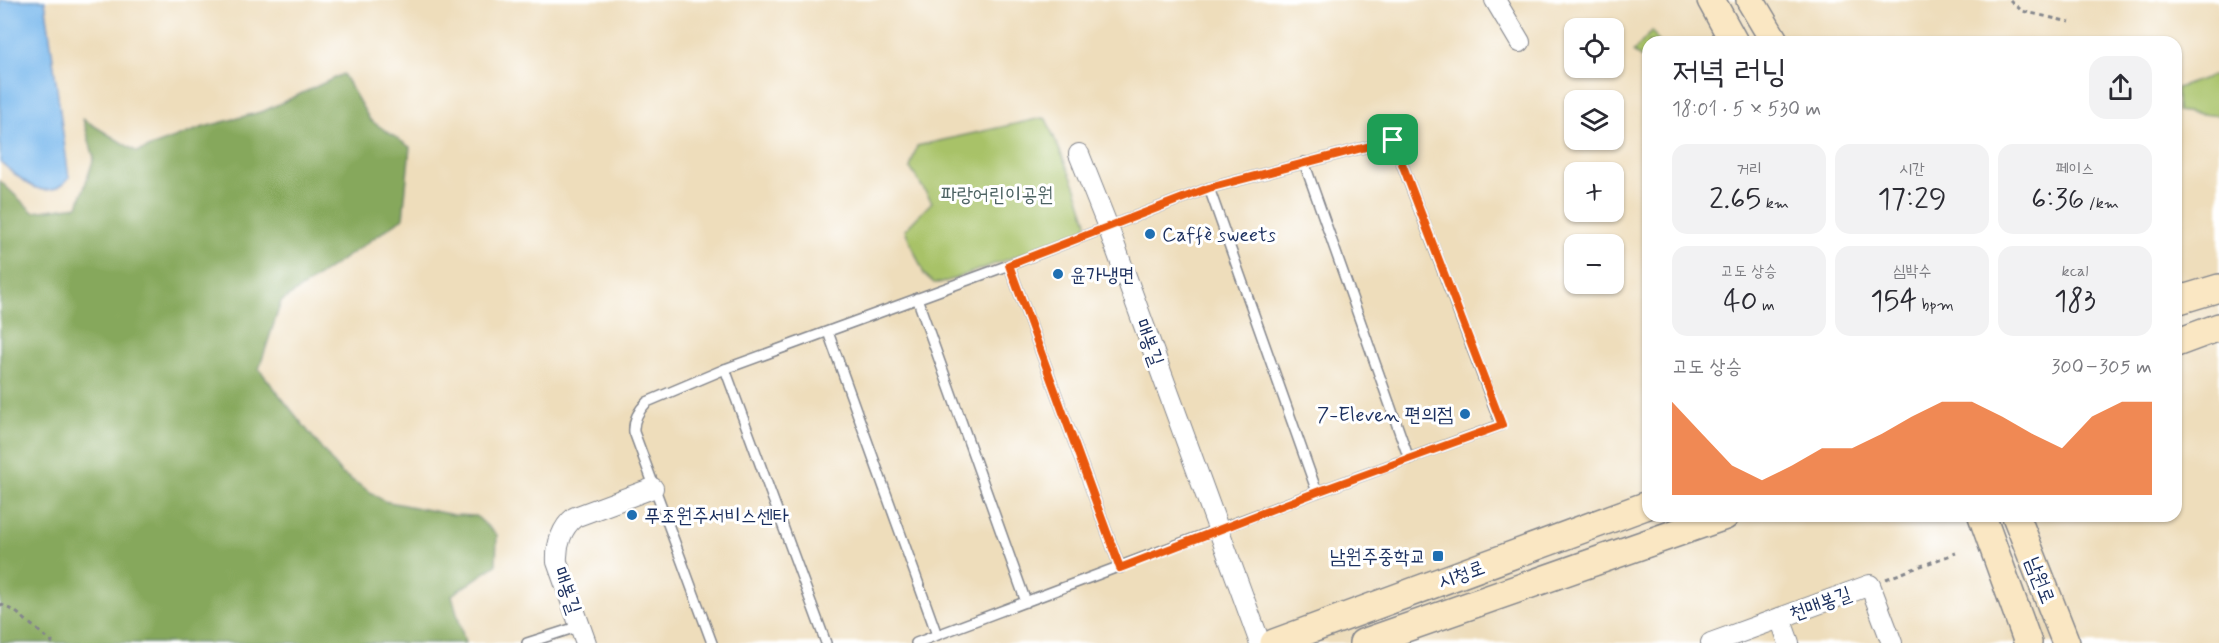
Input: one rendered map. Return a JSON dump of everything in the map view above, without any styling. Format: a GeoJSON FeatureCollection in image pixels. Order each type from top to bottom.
{"type":"FeatureCollection","features":[{"type":"Feature","properties":{"kind":"street"},"geometry":{"type":"LineString","coordinates":[[1496,0],[1520,42]]}},
{"type":"Feature","properties":{"kind":"street"},"geometry":{"type":"LineString","coordinates":[[1711,0],[1731,36]]}},
{"type":"Feature","properties":{"kind":"street"},"geometry":{"type":"LineString","coordinates":[[1750,0],[1771,36]]}},
{"type":"Feature","properties":{"kind":"street","name":"매봉길"},"geometry":{"type":"LineString","coordinates":[[1079,154],[1108,227],[1260,643]]}},
{"type":"Feature","properties":{"kind":"street"},"geometry":{"type":"LineString","coordinates":[[2182,300],[2219,288]]}},
{"type":"Feature","properties":{"kind":"street"},"geometry":{"type":"LineString","coordinates":[[2182,341],[2219,327]]}},
{"type":"Feature","properties":{"kind":"street","name":"매봉길"},"geometry":{"type":"LineString","coordinates":[[583,634],[557,562],[559,544],[568,522],[575,516],[653,488]]}},
{"type":"Feature","properties":{"kind":"street","name":"시청로"},"geometry":{"type":"LineString","coordinates":[[1274,643],[1642,507]]}},
{"type":"Feature","properties":{"kind":"street","name":"시청로"},"geometry":{"type":"LineString","coordinates":[[1363,643],[1708,522]]}},
{"type":"Feature","properties":{"kind":"street","name":"남원로"},"geometry":{"type":"LineString","coordinates":[[1984,522],[2028,643]]}},
{"type":"Feature","properties":{"kind":"street","name":"남원로"},"geometry":{"type":"LineString","coordinates":[[2018,522],[2066,643]]}},
{"type":"Feature","properties":{"kind":"street","name":"천매봉길"},"geometry":{"type":"LineString","coordinates":[[1711,643],[1870,585],[1892,643]]}},
{"type":"Feature","properties":{"kind":"street","name":"천매봉길"},"geometry":{"type":"LineString","coordinates":[[1780,618],[1789,643]]}},
{"type":"Feature","properties":{"kind":"lane"},"geometry":{"type":"LineString","coordinates":[[712,643],[634,432],[638,412],[654,398],[725,369],[1009,265],[1209,188],[1393,140],[1502,425],[916,643]]}},
{"type":"Feature","properties":{"kind":"lane"},"geometry":{"type":"LineString","coordinates":[[1304,162],[1409,459]]}},
{"type":"Feature","properties":{"kind":"lane"},"geometry":{"type":"LineString","coordinates":[[1209,188],[1317,492]]}},
{"type":"Feature","properties":{"kind":"lane"},"geometry":{"type":"LineString","coordinates":[[1009,265],[1120,568]]}},
{"type":"Feature","properties":{"kind":"lane"},"geometry":{"type":"LineString","coordinates":[[917,298],[1026,602]]}},
{"type":"Feature","properties":{"kind":"lane"},"geometry":{"type":"LineString","coordinates":[[828,332],[937,635]]}},
{"type":"Feature","properties":{"kind":"lane"},"geometry":{"type":"LineString","coordinates":[[725,369],[826,643]]}},
{"type":"Feature","properties":{"kind":"lane"},"geometry":{"type":"LineString","coordinates":[[527,643],[583,634]]}},
{"type":"Feature","properties":{"kind":"path"},"geometry":{"type":"LineString","coordinates":[[2010,0],[2022,11],[2070,22]]}},
{"type":"Feature","properties":{"kind":"path"},"geometry":{"type":"LineString","coordinates":[[1870,585],[1956,553]]}},
{"type":"Feature","properties":{"kind":"path"},"geometry":{"type":"LineString","coordinates":[[0,604],[16,612],[53,643]]}},
{"type":"Feature","properties":{"kind":"green space"},"geometry":{"type":"Polygon","coordinates":[[[1642,42],[1642,58],[1633,52],[1642,42]]]}},
{"type":"Feature","properties":{"kind":"green space"},"geometry":{"type":"Polygon","coordinates":[[[343,74],[370,120],[410,147],[403,218],[281,302],[259,369],[341,473],[384,501],[454,515],[476,516],[497,535],[496,565],[452,595],[465,643],[0,643],[0,181],[33,212],[78,206],[94,158],[83,119],[137,152],[204,127],[264,111],[343,74]]]}},
{"type":"Feature","properties":{"kind":"green space"},"geometry":{"type":"Polygon","coordinates":[[[2211,76],[2219,78],[2219,116],[2182,112],[2182,86],[2211,76]]]}},
{"type":"Feature","properties":{"kind":"green space","name":"파랑어린이공원"},"geometry":{"type":"Polygon","coordinates":[[[1046,119],[1076,188],[1087,222],[1086,227],[1078,234],[942,283],[934,283],[924,274],[905,230],[932,202],[910,168],[917,146],[1046,119]]]}},
{"type":"Feature","properties":{"kind":"water"},"geometry":{"type":"Polygon","coordinates":[[[0,0],[45,0],[69,178],[51,190],[34,187],[0,162],[0,0]]]}},
{"type":"Feature","properties":{"kind":"place","name":"Caffè sweets"},"geometry":{"type":"Point","coordinates":[1150,234]}},
{"type":"Feature","properties":{"kind":"place","name":"윤가냉면"},"geometry":{"type":"Point","coordinates":[1058,274]}},
{"type":"Feature","properties":{"kind":"place","name":"7-Eleven 편의점"},"geometry":{"type":"Point","coordinates":[1465,414]}},
{"type":"Feature","properties":{"kind":"place","name":"푸조원주서비스센타"},"geometry":{"type":"Point","coordinates":[632,515]}},
{"type":"Feature","properties":{"kind":"place","name":"남원주중학교"},"geometry":{"type":"Point","coordinates":[1438,556]}},
{"type":"Feature","properties":{"kind":"route"},"geometry":{"type":"LineString","coordinates":[[1393,140],[1502,425],[1317,492],[1120,568],[1009,265],[1209,188],[1393,140]]}}]}
